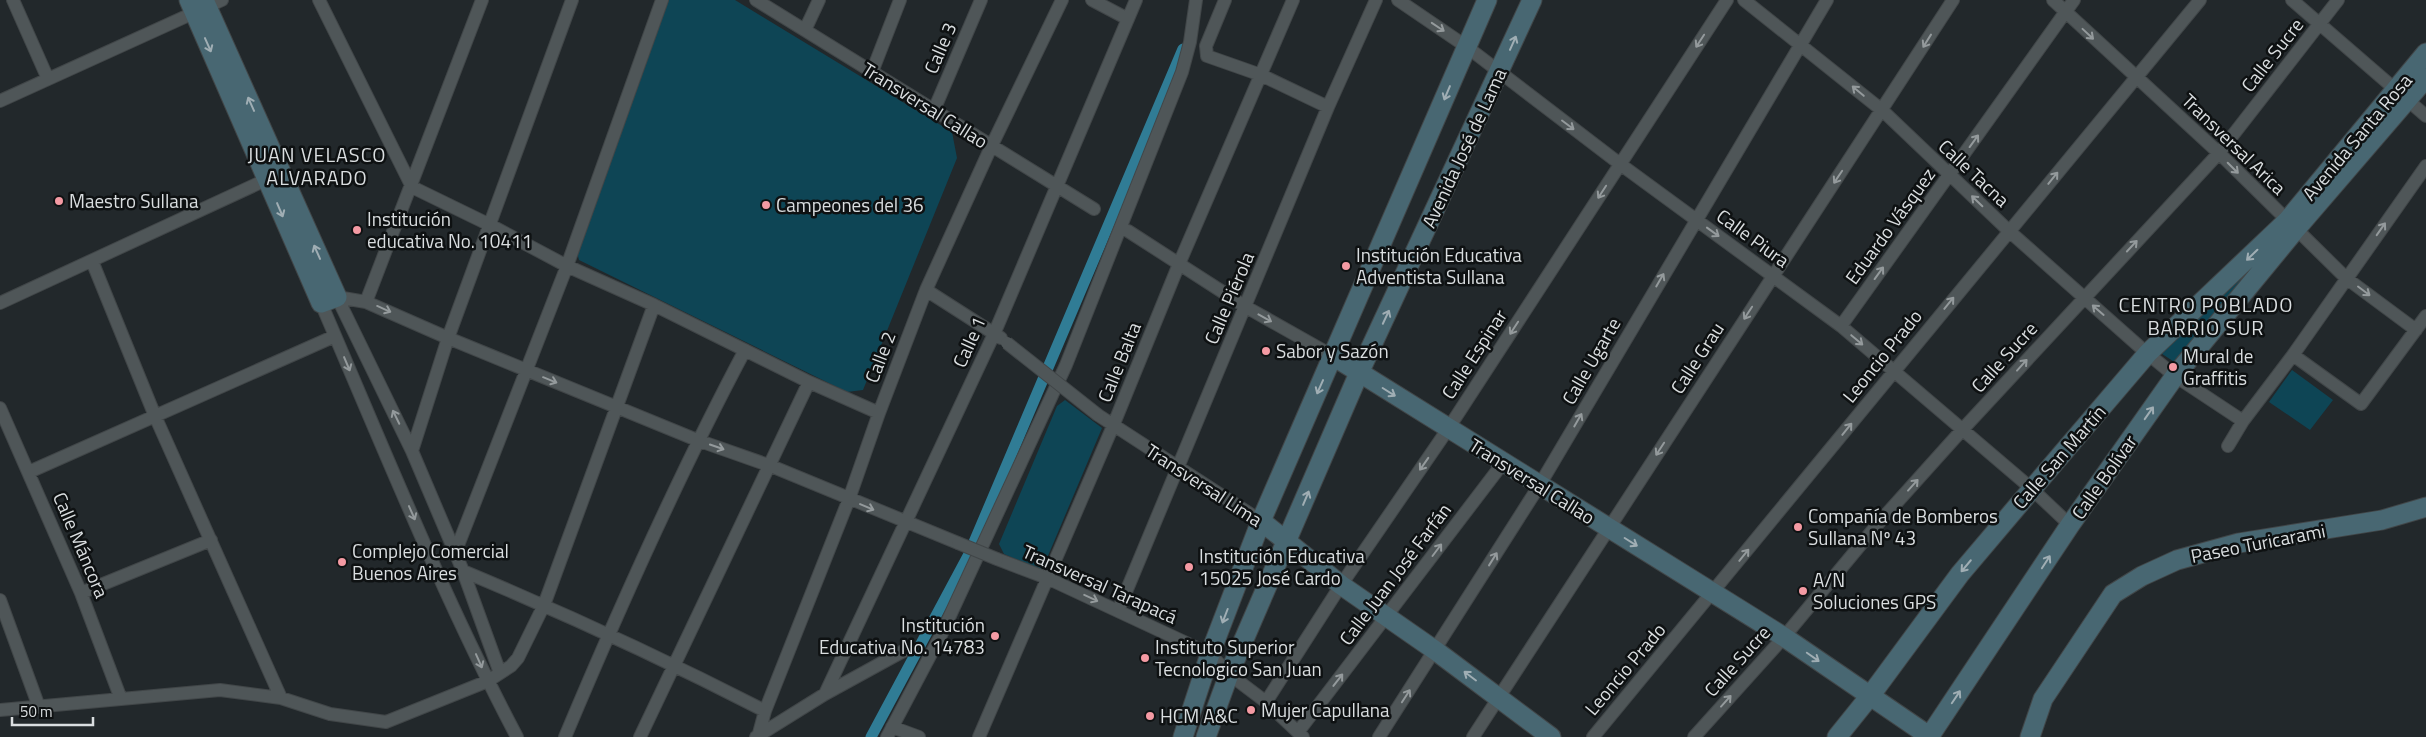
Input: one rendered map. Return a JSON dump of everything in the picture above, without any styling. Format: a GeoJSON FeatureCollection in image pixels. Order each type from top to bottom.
{"type":"FeatureCollection","features":[{"type":"Feature","properties":{"kind":"street"},"geometry":{"type":"LineString","coordinates":[[12,0],[48,79]]}},
{"type":"Feature","properties":{"kind":"street"},"geometry":{"type":"LineString","coordinates":[[319,0],[412,187],[490,225],[567,266],[654,305],[809,382],[878,413]]}},
{"type":"Feature","properties":{"kind":"street"},"geometry":{"type":"LineString","coordinates":[[366,302],[412,187],[482,0]]}},
{"type":"Feature","properties":{"kind":"street"},"geometry":{"type":"LineString","coordinates":[[412,451],[448,338],[572,0]]}},
{"type":"Feature","properties":{"kind":"street"},"geometry":{"type":"LineString","coordinates":[[455,553],[567,266],[662,0]]}},
{"type":"Feature","properties":{"kind":"street","name":"Transversal Callao"},"geometry":{"type":"LineString","coordinates":[[756,0],[1094,209]]}},
{"type":"Feature","properties":{"kind":"street"},"geometry":{"type":"LineString","coordinates":[[805,30],[819,0]]}},
{"type":"Feature","properties":{"kind":"street"},"geometry":{"type":"LineString","coordinates":[[872,72],[900,0]]}},
{"type":"Feature","properties":{"kind":"street","name":"Calle 3"},"geometry":{"type":"LineString","coordinates":[[934,110],[980,0]]}},
{"type":"Feature","properties":{"kind":"street","name":"Calle 2"},"geometry":{"type":"LineString","coordinates":[[757,737],[765,711],[849,500],[878,413],[926,290],[991,147],[1062,0]]}},
{"type":"Feature","properties":{"kind":"street"},"geometry":{"type":"LineString","coordinates":[[1092,0],[1128,19]]}},
{"type":"Feature","properties":{"kind":"street","name":"Calle 1"},"geometry":{"type":"LineString","coordinates":[[826,694],[907,524],[994,334],[1136,0]]}},
{"type":"Feature","properties":{"kind":"street"},"geometry":{"type":"LineString","coordinates":[[919,737],[890,732],[941,635],[1066,365],[1182,72],[1190,42],[1196,0]]}},
{"type":"Feature","properties":{"kind":"street"},"geometry":{"type":"LineString","coordinates":[[1225,0],[1206,46],[1207,56],[1261,75],[1328,107]]}},
{"type":"Feature","properties":{"kind":"street","name":"Calle Balta"},"geometry":{"type":"LineString","coordinates":[[979,737],[1293,0]]}},
{"type":"Feature","properties":{"kind":"street","name":"Calle Piérola"},"geometry":{"type":"LineString","coordinates":[[1118,611],[1328,107],[1376,0]]}},
{"type":"Feature","properties":{"kind":"street","name":"Calle Piura"},"geometry":{"type":"LineString","coordinates":[[1398,0],[1467,47],[1620,164],[1840,326],[2032,489],[2070,525]]}},
{"type":"Feature","properties":{"kind":"street","name":"Avenida José de Lama"},"geometry":{"type":"LineString","coordinates":[[1183,737],[1210,654],[1261,521],[1487,0]]}},
{"type":"Feature","properties":{"kind":"street","name":"Avenida José de Lama"},"geometry":{"type":"LineString","coordinates":[[1206,737],[1229,674],[1359,373],[1532,0]]}},
{"type":"Feature","properties":{"kind":"street","name":"Calle Espinar"},"geometry":{"type":"LineString","coordinates":[[1266,702],[1341,585],[1448,428],[1727,0]]}},
{"type":"Feature","properties":{"kind":"street","name":"Calle Tacna"},"geometry":{"type":"LineString","coordinates":[[1744,0],[1883,111],[2008,231],[2175,376],[2242,421]]}},
{"type":"Feature","properties":{"kind":"street","name":"Calle Ugarte"},"geometry":{"type":"LineString","coordinates":[[1379,737],[1436,651],[1539,486],[1827,0]]}},
{"type":"Feature","properties":{"kind":"street","name":"Calle Grau"},"geometry":{"type":"LineString","coordinates":[[1474,737],[1772,275],[1883,111],[1953,0]]}},
{"type":"Feature","properties":{"kind":"street","name":"Transversal Arica"},"geometry":{"type":"LineString","coordinates":[[2053,0],[2219,153],[2346,278],[2416,330]]}},
{"type":"Feature","properties":{"kind":"street","name":"Eduardo Vásquez"},"geometry":{"type":"LineString","coordinates":[[1840,326],[2074,0]]}},
{"type":"Feature","properties":{"kind":"street","name":"Leoncio Prado"},"geometry":{"type":"LineString","coordinates":[[1592,737],[1713,593],[2008,231],[2200,0]]}},
{"type":"Feature","properties":{"kind":"street"},"geometry":{"type":"LineString","coordinates":[[2292,0],[2321,23],[2426,116]]}},
{"type":"Feature","properties":{"kind":"street","name":"Calle Sucre"},"geometry":{"type":"LineString","coordinates":[[1694,737],[1784,637],[1882,519],[1962,430],[2219,153],[2338,0]]}},
{"type":"Feature","properties":{"kind":"street"},"geometry":{"type":"LineString","coordinates":[[0,101],[203,4],[274,176],[329,300],[412,451],[463,571],[500,673]]}},
{"type":"Feature","properties":{"kind":"street","name":"Avenida Santa Rosa"},"geometry":{"type":"LineString","coordinates":[[2292,225],[2403,94],[2426,53]]}},
{"type":"Feature","properties":{"kind":"street","name":"Avenida Santa Rosa"},"geometry":{"type":"LineString","coordinates":[[2403,94],[2426,78]]}},
{"type":"Feature","properties":{"kind":"street"},"geometry":{"type":"LineString","coordinates":[[2228,446],[2242,421],[2293,355],[2426,166]]}},
{"type":"Feature","properties":{"kind":"street"},"geometry":{"type":"LineString","coordinates":[[0,303],[274,176]]}},
{"type":"Feature","properties":{"kind":"street","name":"Calle San Martín"},"geometry":{"type":"LineString","coordinates":[[1837,737],[1870,696],[1960,574],[2148,353],[2292,225]]}},
{"type":"Feature","properties":{"kind":"street","name":"Calle Bolívar"},"geometry":{"type":"LineString","coordinates":[[1930,737],[2070,525],[2175,376],[2292,225]]}},
{"type":"Feature","properties":{"kind":"street","name":"Transversal Callao"},"geometry":{"type":"LineString","coordinates":[[1128,231],[1246,307],[1333,356],[1784,637],[1930,737]]}},
{"type":"Feature","properties":{"kind":"street"},"geometry":{"type":"LineString","coordinates":[[92,261],[155,416],[281,698]]}},
{"type":"Feature","properties":{"kind":"street","name":"Transversal Lima"},"geometry":{"type":"LineString","coordinates":[[926,290],[1007,343],[1113,426],[1261,521],[1341,585],[1436,651],[1551,737]]}},
{"type":"Feature","properties":{"kind":"street"},"geometry":{"type":"LineString","coordinates":[[329,300],[335,336],[391,468],[488,681],[517,737]]}},
{"type":"Feature","properties":{"kind":"street","name":"Transversal Tarapacá"},"geometry":{"type":"LineString","coordinates":[[329,300],[366,302],[448,338],[697,440],[771,466],[907,524],[1047,578],[1210,654],[1229,674],[1266,702],[1300,735]]}},
{"type":"Feature","properties":{"kind":"street"},"geometry":{"type":"LineString","coordinates":[[0,710],[220,690],[281,698],[330,714],[386,722],[488,681],[511,666],[518,658],[544,604],[615,406],[654,305]]}},
{"type":"Feature","properties":{"kind":"street"},"geometry":{"type":"LineString","coordinates":[[2293,355],[2361,404],[2426,316]]}},
{"type":"Feature","properties":{"kind":"street"},"geometry":{"type":"LineString","coordinates":[[29,472],[335,336]]}},
{"type":"Feature","properties":{"kind":"street"},"geometry":{"type":"LineString","coordinates":[[565,737],[608,634],[697,440],[744,350]]}},
{"type":"Feature","properties":{"kind":"street"},"geometry":{"type":"LineString","coordinates":[[640,737],[771,466],[809,382]]}},
{"type":"Feature","properties":{"kind":"street","name":"Calle Máncora"},"geometry":{"type":"LineString","coordinates":[[0,408],[81,593],[121,699]]}},
{"type":"Feature","properties":{"kind":"street","name":"Calle Juan José Farfán"},"geometry":{"type":"LineString","coordinates":[[1300,735],[1503,463]]}},
{"type":"Feature","properties":{"kind":"street","name":"Paseo Turicarami"},"geometry":{"type":"LineString","coordinates":[[2030,737],[2043,699],[2113,594],[2142,576],[2177,560],[2240,543],[2382,520],[2426,507]]}},
{"type":"Feature","properties":{"kind":"street"},"geometry":{"type":"LineString","coordinates":[[81,593],[211,540]]}},
{"type":"Feature","properties":{"kind":"street"},"geometry":{"type":"LineString","coordinates":[[463,571],[544,604],[674,664],[765,711]]}},
{"type":"Feature","properties":{"kind":"street"},"geometry":{"type":"LineString","coordinates":[[0,600],[38,707]]}},
{"type":"Feature","properties":{"kind":"street"},"geometry":{"type":"LineString","coordinates":[[757,737],[826,694],[907,649]]}},
{"type":"Feature","properties":{"kind":"shaded area","name":"Campeones del 36"},"geometry":{"type":"Polygon","coordinates":[[[667,0],[735,0],[952,132],[957,158],[863,390],[847,392],[579,260],[577,252],[667,0]]]}},
{"type":"Feature","properties":{"kind":"shaded area"},"geometry":{"type":"Polygon","coordinates":[[[2278,234],[2179,365],[2156,350],[2278,234]]]}},
{"type":"Feature","properties":{"kind":"shaded area"},"geometry":{"type":"Polygon","coordinates":[[[2292,370],[2333,400],[2310,430],[2269,402],[2292,370]]]}},
{"type":"Feature","properties":{"kind":"shaded area"},"geometry":{"type":"Polygon","coordinates":[[[1065,400],[1102,428],[1042,570],[1004,554],[999,544],[1057,406],[1065,400]]]}},
{"type":"Feature","properties":{"kind":"waterway"},"geometry":{"type":"LineString","coordinates":[[871,737],[969,554],[1183,49]]}},
{"type":"Feature","properties":{"kind":"place","name":"Maestro Sullana"},"geometry":{"type":"Point","coordinates":[59,201]}},
{"type":"Feature","properties":{"kind":"place","name":"Campeones del 36"},"geometry":{"type":"Point","coordinates":[766,205]}},
{"type":"Feature","properties":{"kind":"place","name":"Institución educativa No. 10411"},"geometry":{"type":"Point","coordinates":[357,230]}},
{"type":"Feature","properties":{"kind":"place","name":"Institución Educativa Adventista Sullana"},"geometry":{"type":"Point","coordinates":[1346,266]}},
{"type":"Feature","properties":{"kind":"place","name":"Sabor y Sazón"},"geometry":{"type":"Point","coordinates":[1266,351]}},
{"type":"Feature","properties":{"kind":"place","name":"Mural de Graffitis"},"geometry":{"type":"Point","coordinates":[2173,367]}},
{"type":"Feature","properties":{"kind":"place","name":"Compañía de Bomberos Sullana Nº 43"},"geometry":{"type":"Point","coordinates":[1798,527]}},
{"type":"Feature","properties":{"kind":"place","name":"Complejo Comercial Buenos Aires"},"geometry":{"type":"Point","coordinates":[342,562]}},
{"type":"Feature","properties":{"kind":"place","name":"Institución Educativa 15025 José Cardo"},"geometry":{"type":"Point","coordinates":[1189,567]}},
{"type":"Feature","properties":{"kind":"place","name":"A/N Soluciones GPS"},"geometry":{"type":"Point","coordinates":[1803,591]}},
{"type":"Feature","properties":{"kind":"place","name":"Institución Educativa No. 14783"},"geometry":{"type":"Point","coordinates":[995,636]}},
{"type":"Feature","properties":{"kind":"place","name":"Instituto Superior Tecnologico San Juan"},"geometry":{"type":"Point","coordinates":[1145,658]}},
{"type":"Feature","properties":{"kind":"place","name":"Mujer Capullana"},"geometry":{"type":"Point","coordinates":[1251,710]}},
{"type":"Feature","properties":{"kind":"place","name":"HCM A&C"},"geometry":{"type":"Point","coordinates":[1150,716]}},
{"type":"Feature","properties":{"kind":"district","name":"JUAN VELASCO ALVARADO"},"geometry":{"type":"Point","coordinates":[317,166]}},
{"type":"Feature","properties":{"kind":"district","name":"CENTRO POBLADO BARRIO SUR"},"geometry":{"type":"Point","coordinates":[2206,316]}}]}
